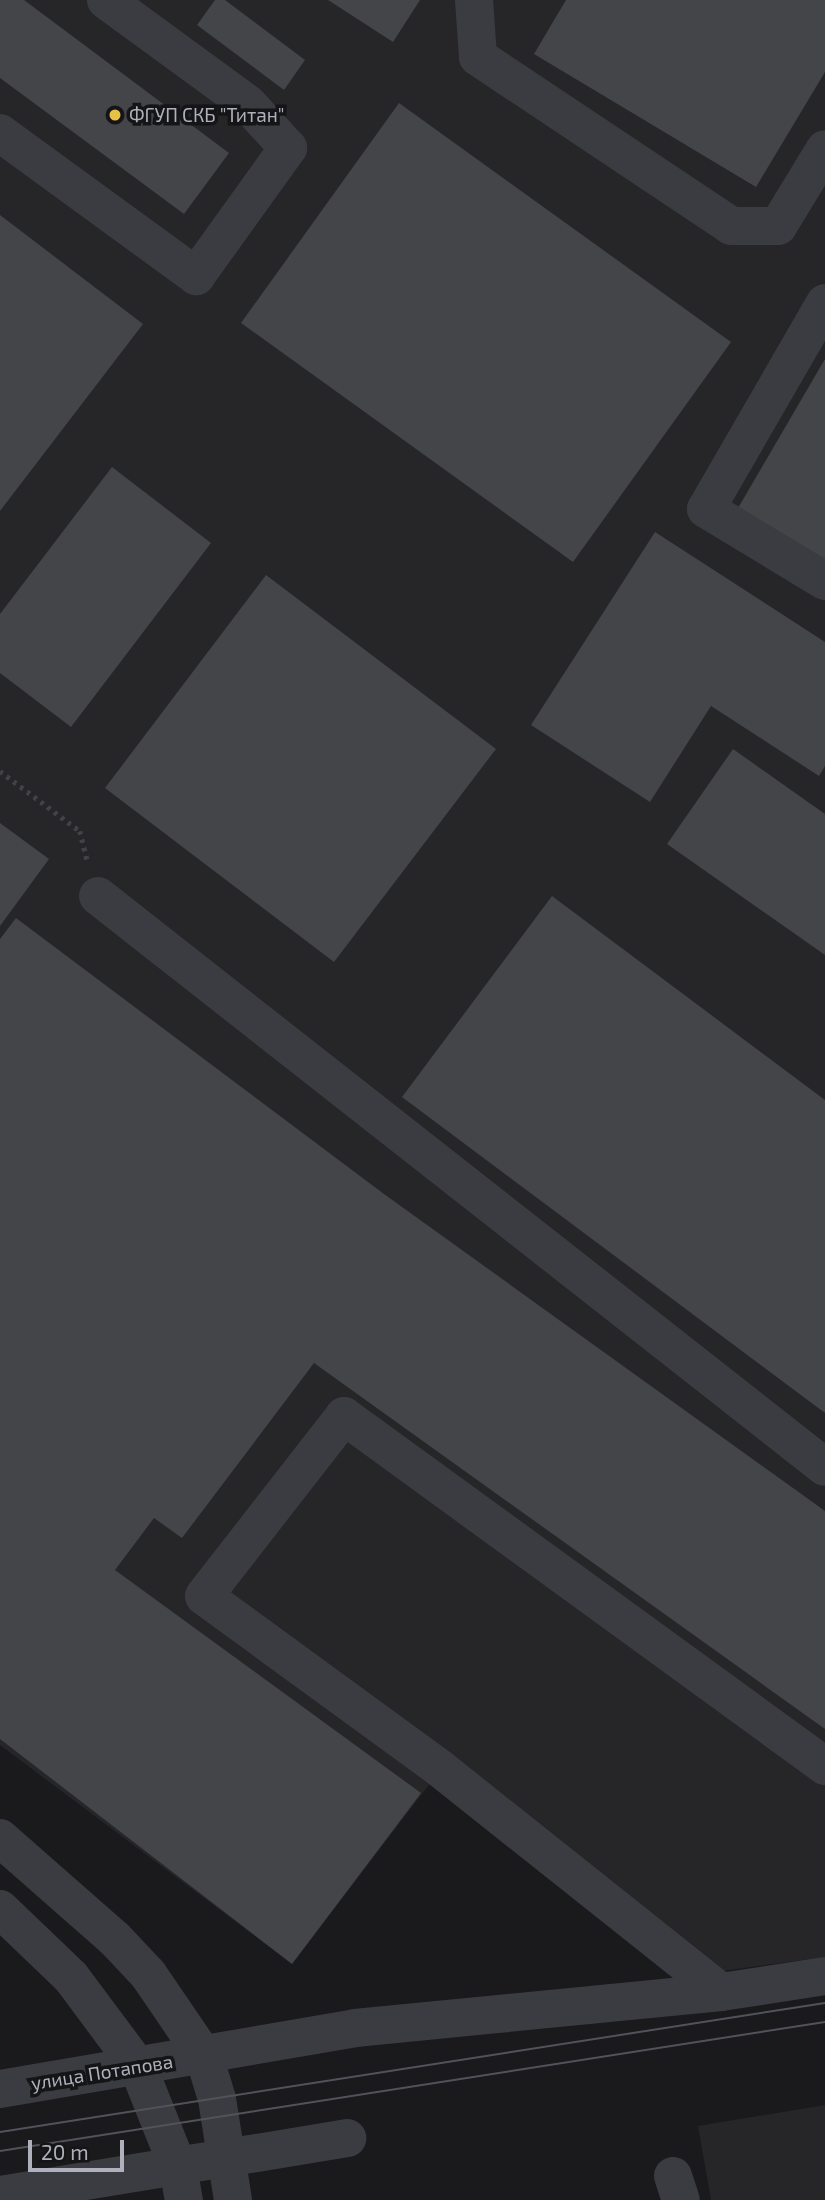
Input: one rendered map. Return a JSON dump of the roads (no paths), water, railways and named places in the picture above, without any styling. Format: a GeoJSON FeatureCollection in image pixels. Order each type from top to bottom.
{"type":"FeatureCollection","features":[{"type":"Feature","properties":{"kind":"street"},"geometry":{"type":"LineString","coordinates":[[0,133],[197,276],[288,148],[248,104],[106,0]]}},
{"type":"Feature","properties":{"kind":"street"},"geometry":{"type":"LineString","coordinates":[[474,0],[478,58],[731,226],[778,226],[825,149]]}},
{"type":"Feature","properties":{"kind":"street"},"geometry":{"type":"LineString","coordinates":[[825,303],[706,509],[825,581]]}},
{"type":"Feature","properties":{"kind":"street"},"geometry":{"type":"LineString","coordinates":[[98,896],[825,1467]]}},
{"type":"Feature","properties":{"kind":"street"},"geometry":{"type":"LineString","coordinates":[[720,1992],[441,1769],[204,1596],[344,1416],[825,1766]]}},
{"type":"Feature","properties":{"kind":"street"},"geometry":{"type":"LineString","coordinates":[[0,1838],[106,1929],[148,1974],[204,2056],[233,2200]]}},
{"type":"Feature","properties":{"kind":"street"},"geometry":{"type":"LineString","coordinates":[[0,1909],[71,1977],[138,2067],[181,2183]]}},
{"type":"Feature","properties":{"kind":"street","name":"улица Потапова"},"geometry":{"type":"LineString","coordinates":[[0,2089],[432,2018],[720,1992],[825,1976]]}},
{"type":"Feature","properties":{"kind":"street"},"geometry":{"type":"LineString","coordinates":[[0,2195],[181,2183],[226,2158],[347,2138]]}},
{"type":"Feature","properties":{"kind":"tram line"},"geometry":{"type":"LineString","coordinates":[[0,2132],[825,2003]]}},
{"type":"Feature","properties":{"kind":"tram line"},"geometry":{"type":"LineString","coordinates":[[0,2151],[825,2022]]}},
{"type":"Feature","properties":{"kind":"place","name":"ФГУП СКБ \"Титан\""},"geometry":{"type":"Point","coordinates":[115,115]}}]}
